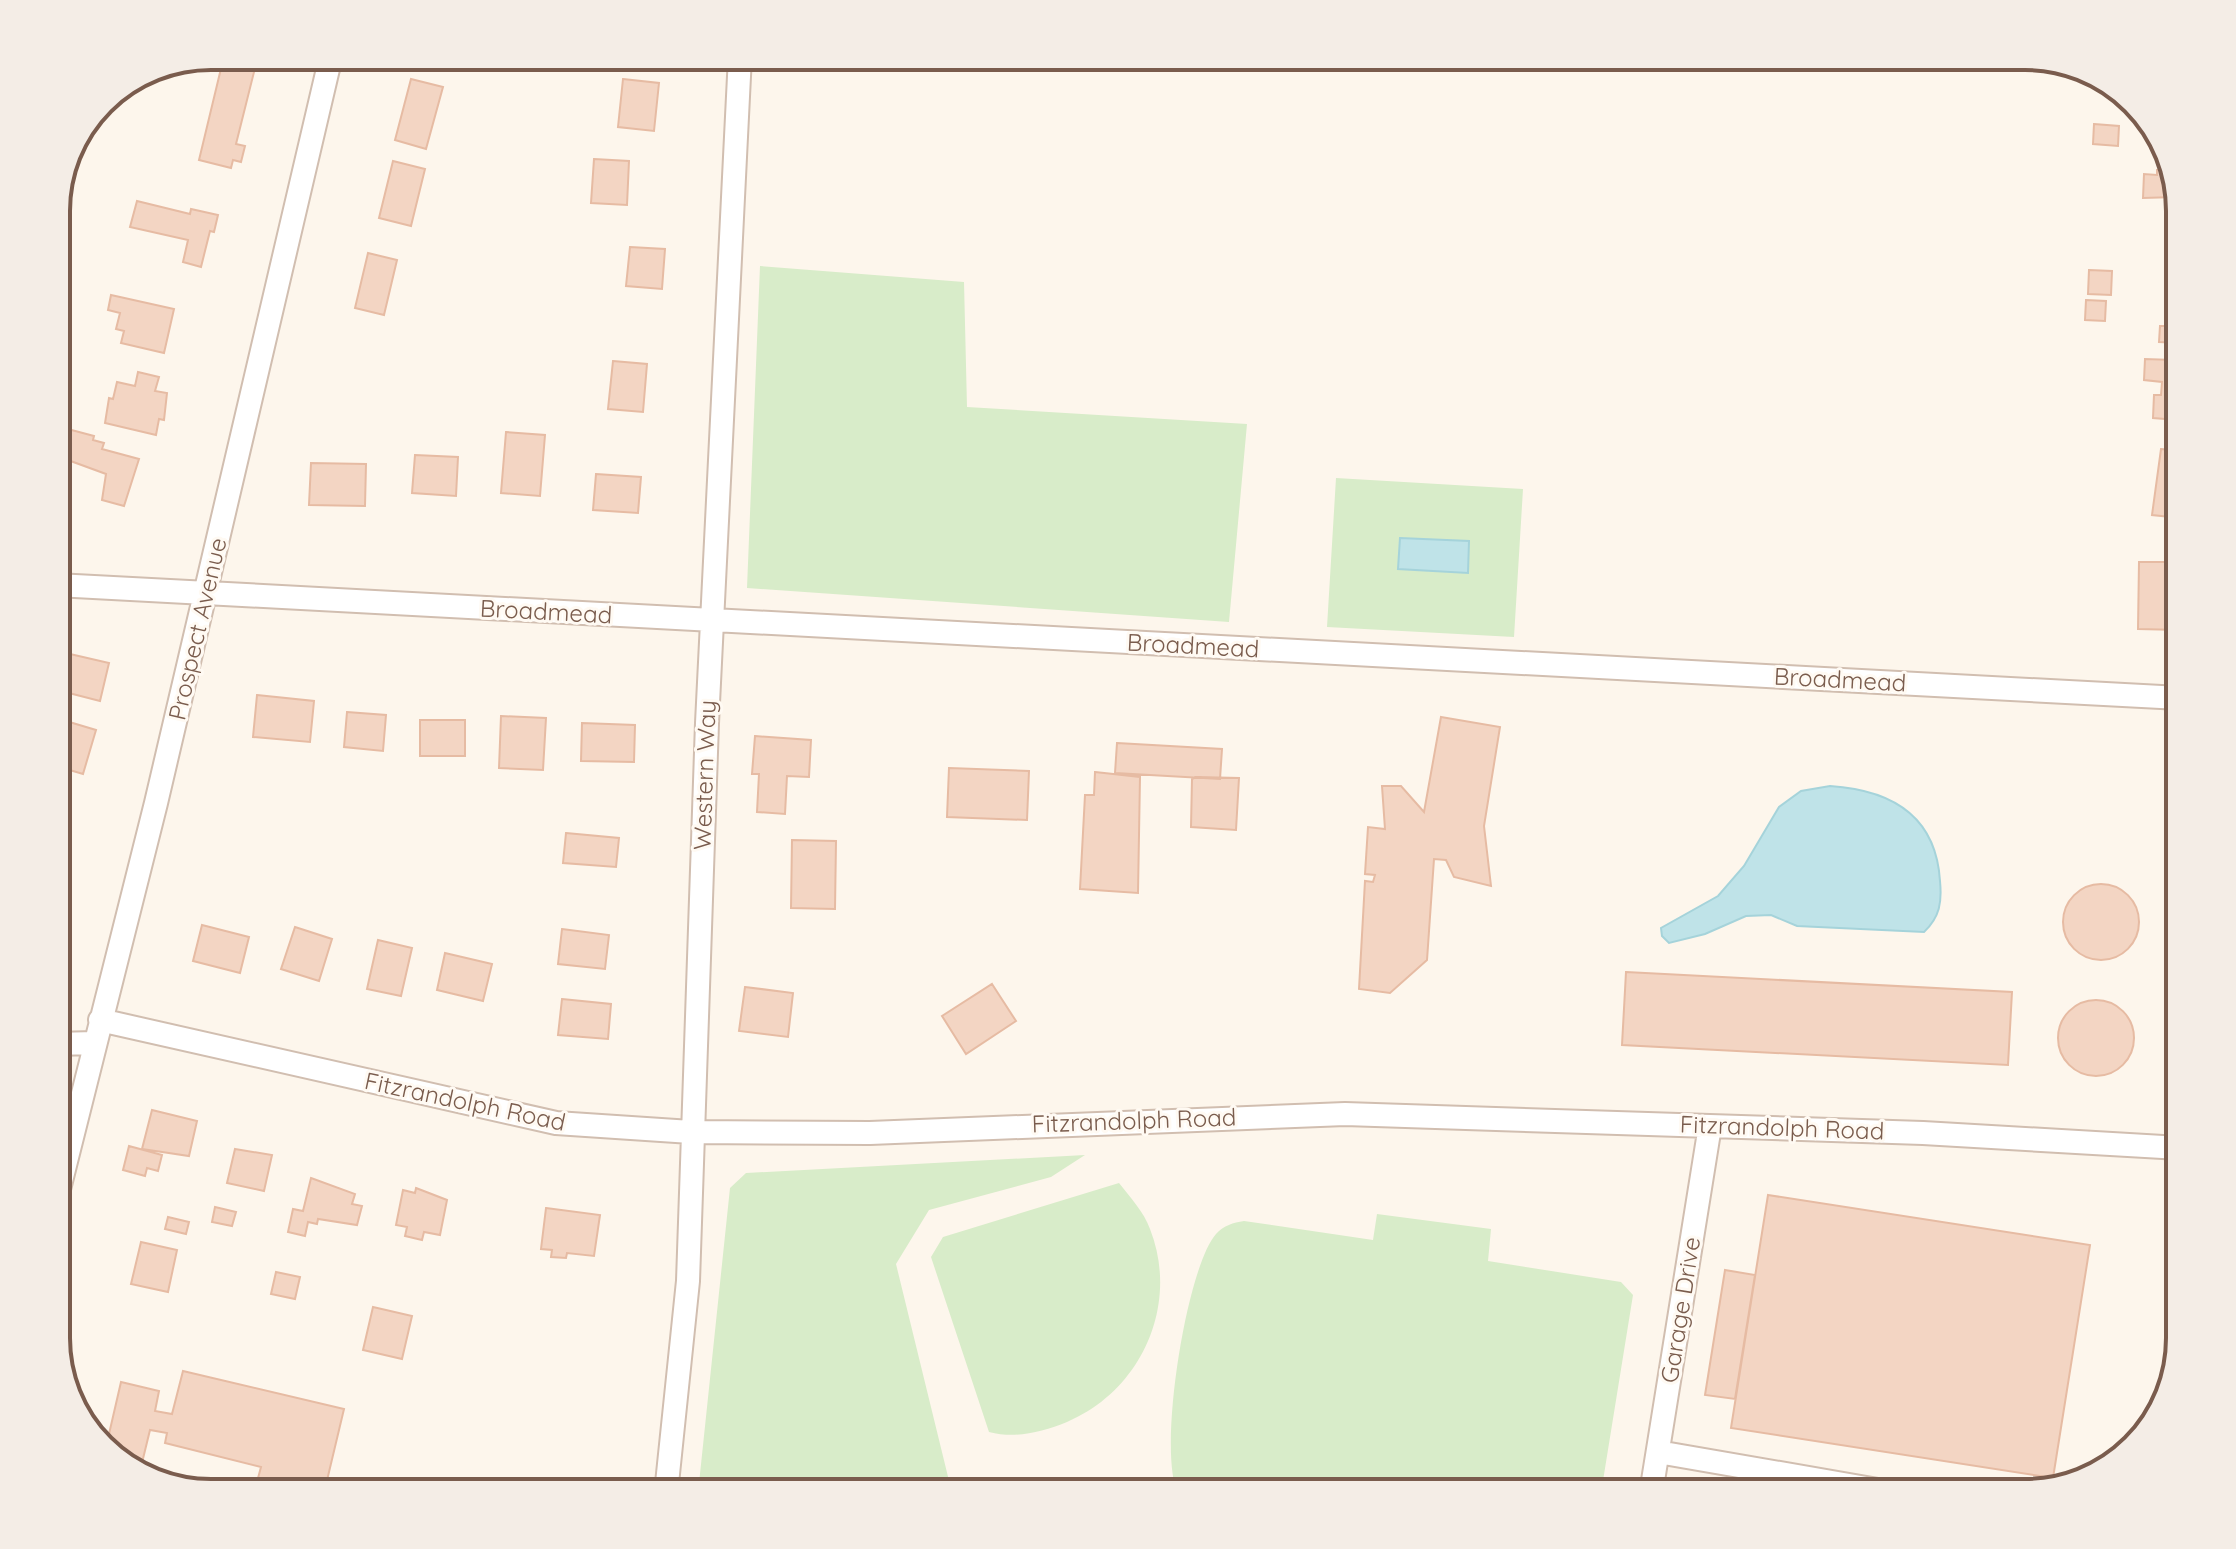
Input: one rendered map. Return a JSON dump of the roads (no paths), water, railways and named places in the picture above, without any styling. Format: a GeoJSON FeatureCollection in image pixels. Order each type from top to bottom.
{"type":"FeatureCollection","features":[{"type":"Feature","properties":{"kind":"street","name":"Prospect Avenue"},"geometry":{"type":"LineString","coordinates":[[70,1143],[206,593],[328,70]]}},
{"type":"Feature","properties":{"kind":"street","name":"Western Way"},"geometry":{"type":"LineString","coordinates":[[667,1479],[688,1281],[691,1132],[739,70]]}},
{"type":"Feature","properties":{"kind":"street","name":"Broadmead"},"geometry":{"type":"LineString","coordinates":[[70,586],[2166,697]]}},
{"type":"Feature","properties":{"kind":"street","name":"Fitzrandolph Road"},"geometry":{"type":"LineString","coordinates":[[100,1020],[556,1123],[691,1132],[870,1133],[1345,1114],[1923,1133],[2166,1147]]}},
{"type":"Feature","properties":{"kind":"street"},"geometry":{"type":"LineString","coordinates":[[70,1044],[94,1043]]}},
{"type":"Feature","properties":{"kind":"street","name":"Garage Drive"},"geometry":{"type":"LineString","coordinates":[[1653,1479],[1710,1126]]}},
{"type":"Feature","properties":{"kind":"street"},"geometry":{"type":"LineString","coordinates":[[1658,1452],[1814,1479]]}},
{"type":"Feature","properties":{"kind":"water"},"geometry":{"type":"Polygon","coordinates":[[[1400,538],[1469,541],[1468,573],[1398,569],[1400,538]]]}},
{"type":"Feature","properties":{"kind":"water"},"geometry":{"type":"Polygon","coordinates":[[[1830,786],[1872,793],[1891,800],[1920,823],[1937,858],[1941,889],[1937,915],[1924,932],[1797,926],[1771,915],[1746,916],[1705,934],[1669,943],[1662,936],[1661,928],[1718,896],[1744,866],[1779,807],[1801,791],[1830,786]]]}}]}
